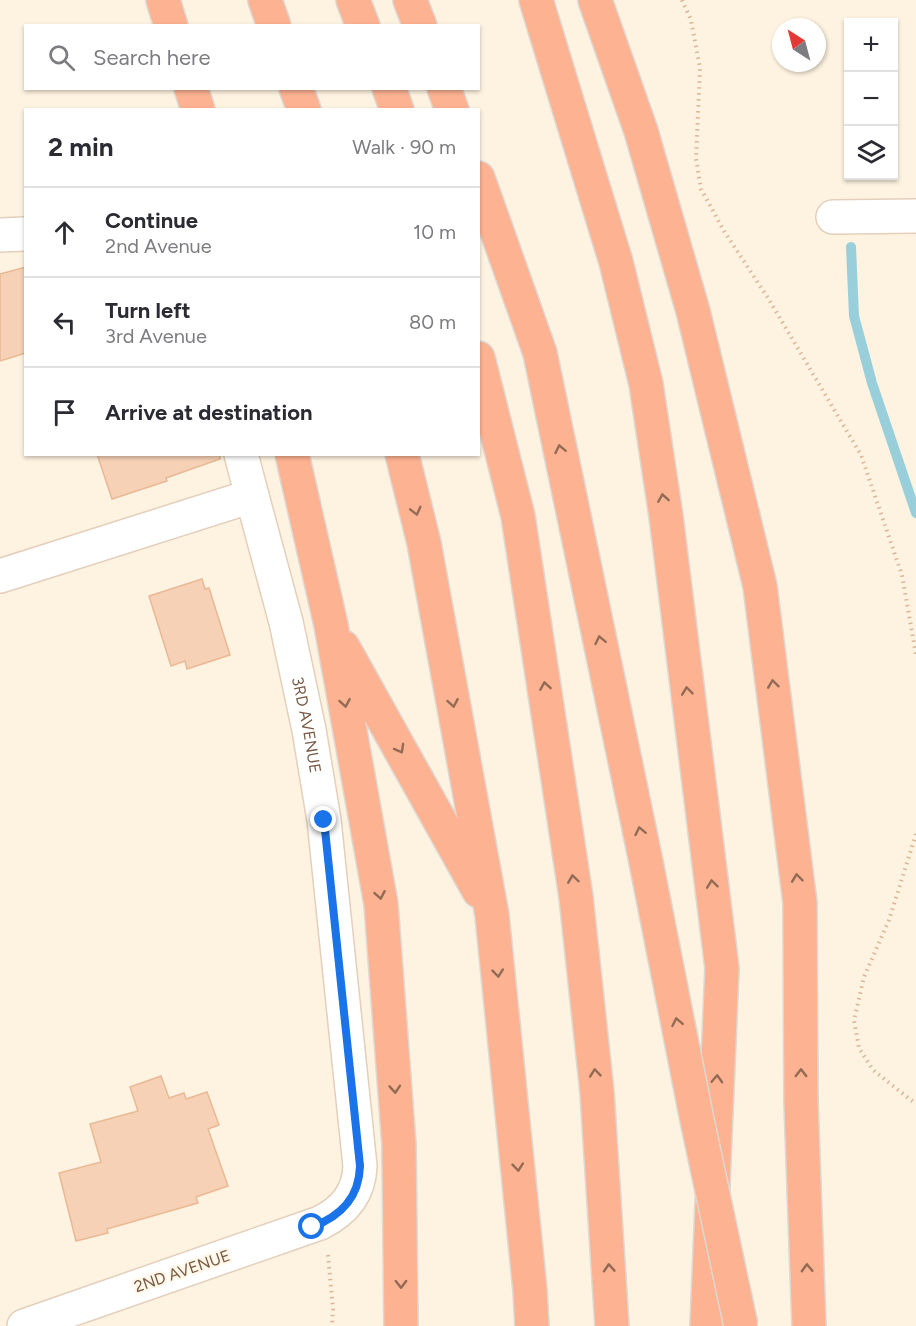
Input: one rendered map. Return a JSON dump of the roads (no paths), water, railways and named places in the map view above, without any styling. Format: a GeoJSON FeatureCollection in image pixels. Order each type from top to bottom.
{"type":"FeatureCollection","features":[{"type":"Feature","properties":{"kind":"highway"},"geometry":{"type":"LineString","coordinates":[[163,0],[170,24]]}},
{"type":"Feature","properties":{"kind":"highway"},"geometry":{"type":"LineString","coordinates":[[265,0],[273,24]]}},
{"type":"Feature","properties":{"kind":"highway"},"geometry":{"type":"LineString","coordinates":[[353,0],[362,24]]}},
{"type":"Feature","properties":{"kind":"highway"},"geometry":{"type":"LineString","coordinates":[[410,0],[419,24]]}},
{"type":"Feature","properties":{"kind":"highway"},"geometry":{"type":"LineString","coordinates":[[536,0],[616,262],[646,384],[666,516],[722,968],[707,1326]]}},
{"type":"Feature","properties":{"kind":"highway"},"geometry":{"type":"LineString","coordinates":[[595,0],[641,131],[693,311],[760,586],[800,903],[801,1102],[809,1326]]}},
{"type":"Feature","properties":{"kind":"highway"},"geometry":{"type":"LineString","coordinates":[[192,90],[197,108]]}},
{"type":"Feature","properties":{"kind":"highway"},"geometry":{"type":"LineString","coordinates":[[297,90],[303,108]]}},
{"type":"Feature","properties":{"kind":"highway"},"geometry":{"type":"LineString","coordinates":[[390,90],[396,108]]}},
{"type":"Feature","properties":{"kind":"highway"},"geometry":{"type":"LineString","coordinates":[[445,90],[451,108]]}},
{"type":"Feature","properties":{"kind":"highway"},"geometry":{"type":"LineString","coordinates":[[480,184],[540,353],[741,1326]]}},
{"type":"Feature","properties":{"kind":"highway"},"geometry":{"type":"LineString","coordinates":[[480,366],[518,516],[576,897],[597,1092],[612,1326]]}},
{"type":"Feature","properties":{"kind":"highway"},"geometry":{"type":"LineString","coordinates":[[292,456],[331,625],[381,904],[399,1145],[401,1326]]}},
{"type":"Feature","properties":{"kind":"highway"},"geometry":{"type":"LineString","coordinates":[[402,456],[424,543],[492,915],[532,1326]]}},
{"type":"Feature","properties":{"kind":"highway"},"geometry":{"type":"LineString","coordinates":[[331,625],[492,915]]}},
{"type":"Feature","properties":{"kind":"street"},"geometry":{"type":"LineString","coordinates":[[832,217],[916,216]]}},
{"type":"Feature","properties":{"kind":"street"},"geometry":{"type":"LineString","coordinates":[[0,235],[24,234]]}},
{"type":"Feature","properties":{"kind":"street","name":"3RD AVENUE"},"geometry":{"type":"LineString","coordinates":[[242,456],[286,622],[309,730],[324,820],[360,1166],[360,1179],[356,1190],[351,1199],[338,1212]]}},
{"type":"Feature","properties":{"kind":"street"},"geometry":{"type":"LineString","coordinates":[[0,576],[252,496]]}},
{"type":"Feature","properties":{"kind":"street","name":"2ND AVENUE"},"geometry":{"type":"LineString","coordinates":[[24,1326],[312,1227],[338,1212]]}},
{"type":"Feature","properties":{"kind":"waterway"},"geometry":{"type":"LineString","coordinates":[[851,247],[854,316],[872,383],[916,513]]}}]}
